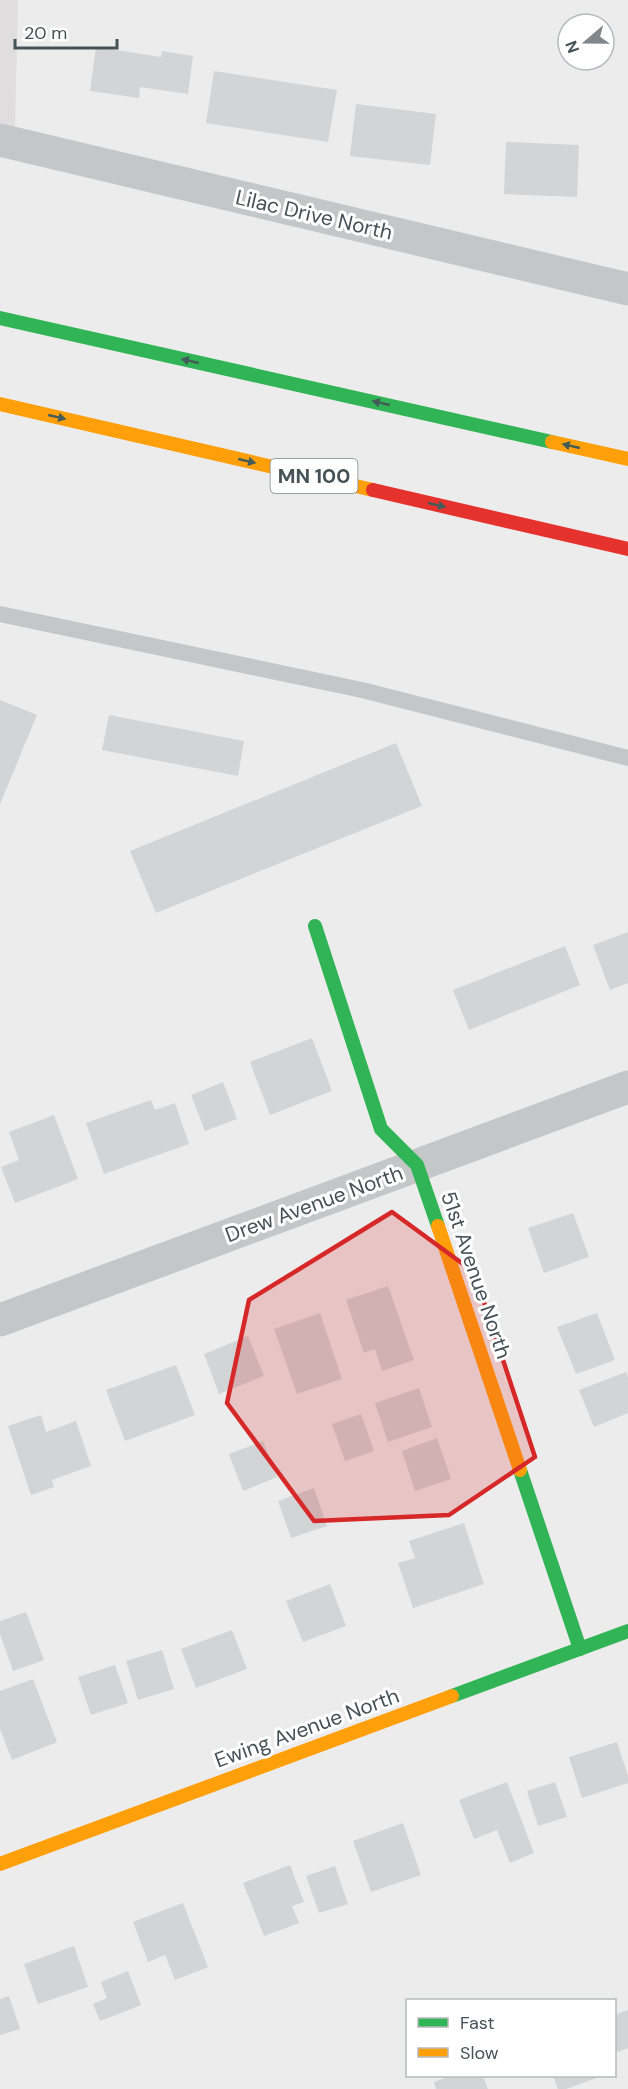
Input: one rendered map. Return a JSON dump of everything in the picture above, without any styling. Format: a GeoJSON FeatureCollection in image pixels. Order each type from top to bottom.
{"type":"FeatureCollection","features":[{"type":"Feature","properties":{"kind":"main road"},"geometry":{"type":"LineString","coordinates":[[0,318],[628,459]]}},
{"type":"Feature","properties":{"kind":"main road","name":"MN 100"},"geometry":{"type":"LineString","coordinates":[[0,404],[628,549]]}},
{"type":"Feature","properties":{"kind":"main road","name":"51st Avenue North"},"geometry":{"type":"LineString","coordinates":[[315,926],[381,1129],[417,1165],[580,1649]]}},
{"type":"Feature","properties":{"kind":"main road","name":"Ewing Avenue North"},"geometry":{"type":"LineString","coordinates":[[0,1864],[628,1631]]}},
{"type":"Feature","properties":{"kind":"street","name":"Lilac Drive North"},"geometry":{"type":"LineString","coordinates":[[0,140],[628,289]]}},
{"type":"Feature","properties":{"kind":"street","name":"Drew Avenue North"},"geometry":{"type":"LineString","coordinates":[[0,1320],[628,1087]]}},
{"type":"Feature","properties":{"kind":"lane"},"geometry":{"type":"LineString","coordinates":[[0,614],[362,690],[628,758]]}},
{"type":"Feature","properties":{"kind":"highlighted area"},"geometry":{"type":"Polygon","coordinates":[[[392,1212],[474,1272],[535,1457],[449,1515],[314,1521],[227,1403],[249,1300],[392,1212]]]}},
{"type":"Feature","properties":{"kind":"shaded area"},"geometry":{"type":"Polygon","coordinates":[[[0,0],[18,0],[15,127],[0,123],[0,0]]]}},
{"type":"Feature","properties":{"kind":"building"},"geometry":{"type":"Polygon","coordinates":[[[96,47],[161,57],[162,51],[193,56],[188,94],[140,87],[139,98],[90,91],[96,47]]]}},
{"type":"Feature","properties":{"kind":"building"},"geometry":{"type":"Polygon","coordinates":[[[214,71],[337,90],[328,142],[206,123],[214,71]]]}},
{"type":"Feature","properties":{"kind":"building"},"geometry":{"type":"Polygon","coordinates":[[[356,104],[436,114],[430,165],[350,156],[356,104]]]}},
{"type":"Feature","properties":{"kind":"building"},"geometry":{"type":"Polygon","coordinates":[[[506,142],[579,145],[577,197],[504,194],[506,142]]]}},
{"type":"Feature","properties":{"kind":"building"},"geometry":{"type":"Polygon","coordinates":[[[0,700],[37,715],[0,804],[0,700]]]}},
{"type":"Feature","properties":{"kind":"building"},"geometry":{"type":"Polygon","coordinates":[[[109,715],[244,741],[238,776],[102,750],[109,715]]]}},
{"type":"Feature","properties":{"kind":"building"},"geometry":{"type":"Polygon","coordinates":[[[396,743],[422,806],[156,913],[130,851],[396,743]]]}},
{"type":"Feature","properties":{"kind":"building"},"geometry":{"type":"Polygon","coordinates":[[[628,932],[628,983],[610,990],[593,945],[628,932]]]}},
{"type":"Feature","properties":{"kind":"building"},"geometry":{"type":"Polygon","coordinates":[[[565,946],[580,985],[469,1030],[453,990],[565,946]]]}},
{"type":"Feature","properties":{"kind":"building"},"geometry":{"type":"Polygon","coordinates":[[[312,1038],[332,1091],[270,1115],[250,1062],[312,1038]]]}},
{"type":"Feature","properties":{"kind":"building"},"geometry":{"type":"Polygon","coordinates":[[[223,1082],[237,1119],[205,1131],[191,1095],[223,1082]]]}},
{"type":"Feature","properties":{"kind":"building"},"geometry":{"type":"Polygon","coordinates":[[[151,1100],[155,1110],[175,1103],[189,1144],[104,1174],[86,1123],[151,1100]]]}},
{"type":"Feature","properties":{"kind":"building"},"geometry":{"type":"Polygon","coordinates":[[[54,1115],[78,1179],[15,1203],[1,1167],[19,1160],[9,1132],[54,1115]]]}},
{"type":"Feature","properties":{"kind":"building"},"geometry":{"type":"Polygon","coordinates":[[[573,1213],[589,1257],[544,1273],[528,1228],[573,1213]]]}},
{"type":"Feature","properties":{"kind":"building"},"geometry":{"type":"Polygon","coordinates":[[[388,1286],[414,1360],[382,1371],[375,1349],[364,1353],[346,1300],[388,1286]]]}},
{"type":"Feature","properties":{"kind":"building"},"geometry":{"type":"Polygon","coordinates":[[[320,1313],[342,1379],[297,1394],[274,1329],[320,1313]]]}},
{"type":"Feature","properties":{"kind":"building"},"geometry":{"type":"Polygon","coordinates":[[[597,1313],[615,1360],[576,1374],[557,1327],[597,1313]]]}},
{"type":"Feature","properties":{"kind":"building"},"geometry":{"type":"Polygon","coordinates":[[[248,1336],[264,1376],[219,1394],[204,1354],[248,1336]]]}},
{"type":"Feature","properties":{"kind":"building"},"geometry":{"type":"Polygon","coordinates":[[[176,1365],[195,1415],[125,1441],[106,1390],[176,1365]]]}},
{"type":"Feature","properties":{"kind":"building"},"geometry":{"type":"Polygon","coordinates":[[[626,1372],[628,1413],[594,1427],[579,1390],[626,1372]]]}},
{"type":"Feature","properties":{"kind":"building"},"geometry":{"type":"Polygon","coordinates":[[[419,1388],[432,1427],[388,1442],[375,1403],[419,1388]]]}},
{"type":"Feature","properties":{"kind":"building"},"geometry":{"type":"Polygon","coordinates":[[[361,1414],[374,1451],[345,1461],[332,1424],[361,1414]]]}},
{"type":"Feature","properties":{"kind":"building"},"geometry":{"type":"Polygon","coordinates":[[[41,1415],[46,1432],[76,1421],[91,1466],[52,1480],[54,1487],[31,1495],[8,1426],[41,1415]]]}},
{"type":"Feature","properties":{"kind":"building"},"geometry":{"type":"Polygon","coordinates":[[[437,1438],[451,1479],[415,1491],[402,1451],[437,1438]]]}},
{"type":"Feature","properties":{"kind":"building"},"geometry":{"type":"Polygon","coordinates":[[[263,1441],[277,1477],[243,1491],[229,1454],[263,1441]]]}},
{"type":"Feature","properties":{"kind":"building"},"geometry":{"type":"Polygon","coordinates":[[[314,1488],[327,1526],[291,1538],[278,1501],[314,1488]]]}},
{"type":"Feature","properties":{"kind":"building"},"geometry":{"type":"Polygon","coordinates":[[[464,1523],[484,1584],[413,1608],[398,1563],[415,1558],[409,1541],[464,1523]]]}},
{"type":"Feature","properties":{"kind":"building"},"geometry":{"type":"Polygon","coordinates":[[[330,1584],[346,1626],[303,1642],[286,1601],[330,1584]]]}},
{"type":"Feature","properties":{"kind":"building"},"geometry":{"type":"Polygon","coordinates":[[[26,1612],[44,1660],[13,1671],[0,1634],[0,1621],[26,1612]]]}},
{"type":"Feature","properties":{"kind":"building"},"geometry":{"type":"Polygon","coordinates":[[[232,1630],[247,1669],[196,1688],[181,1649],[232,1630]]]}},
{"type":"Feature","properties":{"kind":"building"},"geometry":{"type":"Polygon","coordinates":[[[162,1650],[174,1689],[138,1700],[126,1661],[162,1650]]]}},
{"type":"Feature","properties":{"kind":"building"},"geometry":{"type":"Polygon","coordinates":[[[115,1665],[128,1703],[91,1715],[78,1677],[115,1665]]]}},
{"type":"Feature","properties":{"kind":"building"},"geometry":{"type":"Polygon","coordinates":[[[33,1679],[57,1742],[12,1760],[0,1729],[0,1691],[33,1679]]]}},
{"type":"Feature","properties":{"kind":"building"},"geometry":{"type":"Polygon","coordinates":[[[617,1742],[628,1776],[628,1783],[582,1798],[569,1757],[617,1742]]]}},
{"type":"Feature","properties":{"kind":"building"},"geometry":{"type":"Polygon","coordinates":[[[507,1782],[534,1853],[510,1863],[497,1830],[474,1839],[459,1800],[507,1782]]]}},
{"type":"Feature","properties":{"kind":"building"},"geometry":{"type":"Polygon","coordinates":[[[555,1782],[567,1817],[538,1826],[527,1791],[555,1782]]]}},
{"type":"Feature","properties":{"kind":"building"},"geometry":{"type":"Polygon","coordinates":[[[403,1823],[421,1875],[371,1892],[353,1841],[403,1823]]]}},
{"type":"Feature","properties":{"kind":"building"},"geometry":{"type":"Polygon","coordinates":[[[290,1865],[304,1902],[292,1906],[299,1923],[264,1936],[243,1883],[290,1865]]]}},
{"type":"Feature","properties":{"kind":"building"},"geometry":{"type":"Polygon","coordinates":[[[335,1866],[348,1904],[319,1913],[306,1876],[335,1866]]]}},
{"type":"Feature","properties":{"kind":"building"},"geometry":{"type":"Polygon","coordinates":[[[183,1903],[208,1967],[175,1980],[165,1955],[148,1962],[133,1922],[183,1903]]]}},
{"type":"Feature","properties":{"kind":"building"},"geometry":{"type":"Polygon","coordinates":[[[74,1946],[88,1987],[38,2004],[24,1964],[74,1946]]]}},
{"type":"Feature","properties":{"kind":"building"},"geometry":{"type":"Polygon","coordinates":[[[128,1971],[141,2005],[100,2021],[93,2004],[107,1998],[101,1982],[128,1971]]]}},
{"type":"Feature","properties":{"kind":"building"},"geometry":{"type":"Polygon","coordinates":[[[9,1996],[20,2029],[0,2035],[0,1999],[9,1996]]]}},
{"type":"Feature","properties":{"kind":"building"},"geometry":{"type":"Polygon","coordinates":[[[628,2010],[628,2048],[618,2052],[616,2048],[616,2014],[628,2010]]]}},
{"type":"Feature","properties":{"kind":"building"},"geometry":{"type":"Polygon","coordinates":[[[447,2077],[483,2077],[488,2089],[436,2089],[434,2082],[447,2077]]]}},
{"type":"Feature","properties":{"kind":"building"},"geometry":{"type":"Polygon","coordinates":[[[553,2077],[599,2077],[566,2089],[558,2089],[553,2077]]]}},
{"type":"Feature","properties":{"kind":"traffic: fast"},"geometry":{"type":"LineString","coordinates":[[0,318],[552,442]]}},
{"type":"Feature","properties":{"kind":"traffic: fast"},"geometry":{"type":"LineString","coordinates":[[315,926],[381,1129],[417,1165],[438,1226]]}},
{"type":"Feature","properties":{"kind":"traffic: fast"},"geometry":{"type":"LineString","coordinates":[[520,1470],[580,1649]]}},
{"type":"Feature","properties":{"kind":"traffic: fast"},"geometry":{"type":"LineString","coordinates":[[452,1696],[628,1631]]}},
{"type":"Feature","properties":{"kind":"traffic: slow"},"geometry":{"type":"LineString","coordinates":[[0,404],[373,490]]}},
{"type":"Feature","properties":{"kind":"traffic: slow"},"geometry":{"type":"LineString","coordinates":[[552,442],[628,459]]}},
{"type":"Feature","properties":{"kind":"traffic: slow"},"geometry":{"type":"LineString","coordinates":[[438,1226],[520,1470]]}},
{"type":"Feature","properties":{"kind":"traffic: slow"},"geometry":{"type":"LineString","coordinates":[[0,1864],[452,1696]]}},
{"type":"Feature","properties":{"kind":"traffic: jam"},"geometry":{"type":"LineString","coordinates":[[373,490],[628,549]]}}]}
